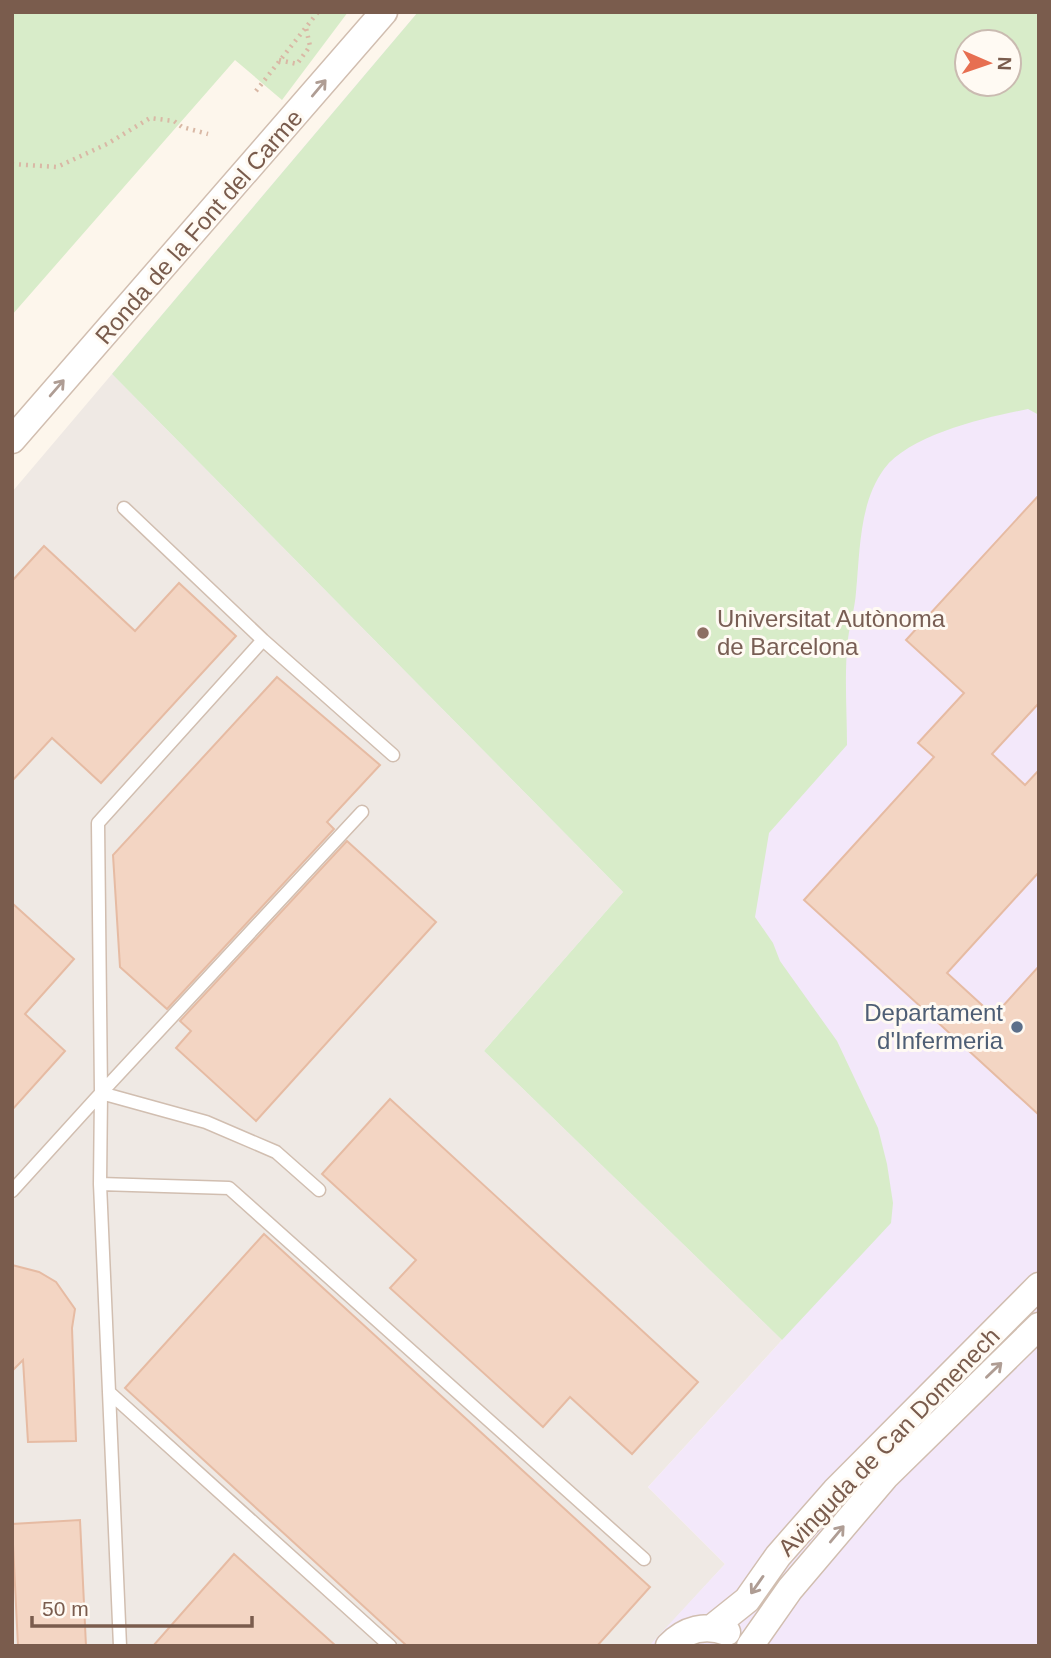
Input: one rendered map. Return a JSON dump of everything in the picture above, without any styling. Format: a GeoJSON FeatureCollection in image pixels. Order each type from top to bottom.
{"type":"FeatureCollection","features":[{"type":"Feature","properties":{"kind":"street","name":"Ronda de la Font del Carme"},"geometry":{"type":"LineString","coordinates":[[12,440],[384,12]]}},
{"type":"Feature","properties":{"kind":"street","name":"Avinguda de Can Domenech"},"geometry":{"type":"LineString","coordinates":[[712,1628],[747,1600],[778,1556],[835,1491],[1039,1286]]}},
{"type":"Feature","properties":{"kind":"street","name":"Avinguda de Can Domenech"},"geometry":{"type":"LineString","coordinates":[[748,1646],[790,1589],[885,1477],[1039,1326]]}},
{"type":"Feature","properties":{"kind":"street"},"geometry":{"type":"LineString","coordinates":[[669,1646],[685,1633],[712,1628],[732,1635],[748,1646]]}},
{"type":"Feature","properties":{"kind":"lane"},"geometry":{"type":"LineString","coordinates":[[124,508],[264,640],[393,755]]}},
{"type":"Feature","properties":{"kind":"lane"},"geometry":{"type":"LineString","coordinates":[[120,1646],[100,1184],[98,823],[264,640]]}},
{"type":"Feature","properties":{"kind":"lane"},"geometry":{"type":"LineString","coordinates":[[12,1191],[362,812]]}},
{"type":"Feature","properties":{"kind":"lane"},"geometry":{"type":"LineString","coordinates":[[101,1093],[206,1122],[276,1152],[318,1190]]}},
{"type":"Feature","properties":{"kind":"lane"},"geometry":{"type":"LineString","coordinates":[[100,1184],[229,1188],[644,1559]]}},
{"type":"Feature","properties":{"kind":"lane"},"geometry":{"type":"LineString","coordinates":[[111,1394],[390,1646]]}},
{"type":"Feature","properties":{"kind":"path"},"geometry":{"type":"LineString","coordinates":[[256,91],[318,12]]}},
{"type":"Feature","properties":{"kind":"path"},"geometry":{"type":"LineString","coordinates":[[279,60],[297,64],[310,46],[306,27]]}},
{"type":"Feature","properties":{"kind":"path"},"geometry":{"type":"LineString","coordinates":[[12,164],[57,167],[107,144],[150,118],[174,121],[182,127],[208,134]]}},
{"type":"Feature","properties":{"kind":"shaded area","name":"Universitat Autònoma de Barcelona"},"geometry":{"type":"Polygon","coordinates":[[[418,12],[1039,12],[1039,1646],[649,1646],[725,1564],[648,1487],[782,1340],[484,1051],[623,892],[112,374],[418,12]]]}},
{"type":"Feature","properties":{"kind":"shaded area"},"geometry":{"type":"Polygon","coordinates":[[[112,374],[623,892],[484,1051],[782,1340],[648,1487],[725,1564],[650,1646],[12,1646],[12,492],[112,374]]]}},
{"type":"Feature","properties":{"kind":"green space"},"geometry":{"type":"Polygon","coordinates":[[[12,12],[348,12],[282,100],[235,60],[12,315],[12,12]]]}},
{"type":"Feature","properties":{"kind":"green space","name":"Universitat Autònoma de Barcelona"},"geometry":{"type":"Polygon","coordinates":[[[418,12],[1039,12],[1039,415],[1028,409],[950,429],[912,446],[884,469],[870,497],[862,528],[847,652],[847,745],[769,833],[755,917],[773,943],[780,961],[837,1041],[878,1128],[893,1203],[891,1223],[782,1340],[484,1051],[623,892],[112,374],[418,12]]]}},
{"type":"Feature","properties":{"kind":"building"},"geometry":{"type":"Polygon","coordinates":[[[1039,495],[1039,703],[992,754],[1025,785],[1039,770],[1039,872],[947,973],[994,1016],[1039,966],[1039,1115],[804,900],[934,757],[918,743],[964,693],[906,640],[1039,495]]]}},
{"type":"Feature","properties":{"kind":"building"},"geometry":{"type":"Polygon","coordinates":[[[44,546],[135,631],[179,583],[236,636],[101,783],[52,738],[12,781],[12,581],[44,546]]]}},
{"type":"Feature","properties":{"kind":"building"},"geometry":{"type":"Polygon","coordinates":[[[277,677],[380,765],[327,822],[334,829],[167,1009],[120,967],[113,855],[277,677]]]}},
{"type":"Feature","properties":{"kind":"building"},"geometry":{"type":"Polygon","coordinates":[[[347,841],[436,922],[256,1121],[176,1048],[191,1031],[180,1021],[347,841]]]}},
{"type":"Feature","properties":{"kind":"building"},"geometry":{"type":"Polygon","coordinates":[[[12,903],[74,959],[25,1014],[65,1051],[12,1110],[12,903]]]}},
{"type":"Feature","properties":{"kind":"building"},"geometry":{"type":"Polygon","coordinates":[[[390,1099],[698,1382],[632,1454],[570,1397],[543,1427],[390,1288],[416,1260],[322,1174],[390,1099]]]}},
{"type":"Feature","properties":{"kind":"building"},"geometry":{"type":"Polygon","coordinates":[[[264,1234],[650,1587],[597,1646],[407,1646],[125,1388],[264,1234]]]}},
{"type":"Feature","properties":{"kind":"building"},"geometry":{"type":"Polygon","coordinates":[[[12,1265],[39,1272],[56,1282],[75,1309],[72,1328],[76,1441],[28,1442],[23,1360],[12,1371],[12,1265]]]}},
{"type":"Feature","properties":{"kind":"building"},"geometry":{"type":"Polygon","coordinates":[[[80,1520],[86,1646],[18,1646],[12,1524],[80,1520]]]}},
{"type":"Feature","properties":{"kind":"building"},"geometry":{"type":"Polygon","coordinates":[[[234,1554],[336,1646],[153,1646],[234,1554]]]}},
{"type":"Feature","properties":{"kind":"place","name":"Universitat Autònoma de Barcelona"},"geometry":{"type":"Point","coordinates":[703,633]}},
{"type":"Feature","properties":{"kind":"place","name":"Departament d'Infermeria"},"geometry":{"type":"Point","coordinates":[1017,1027]}}]}
